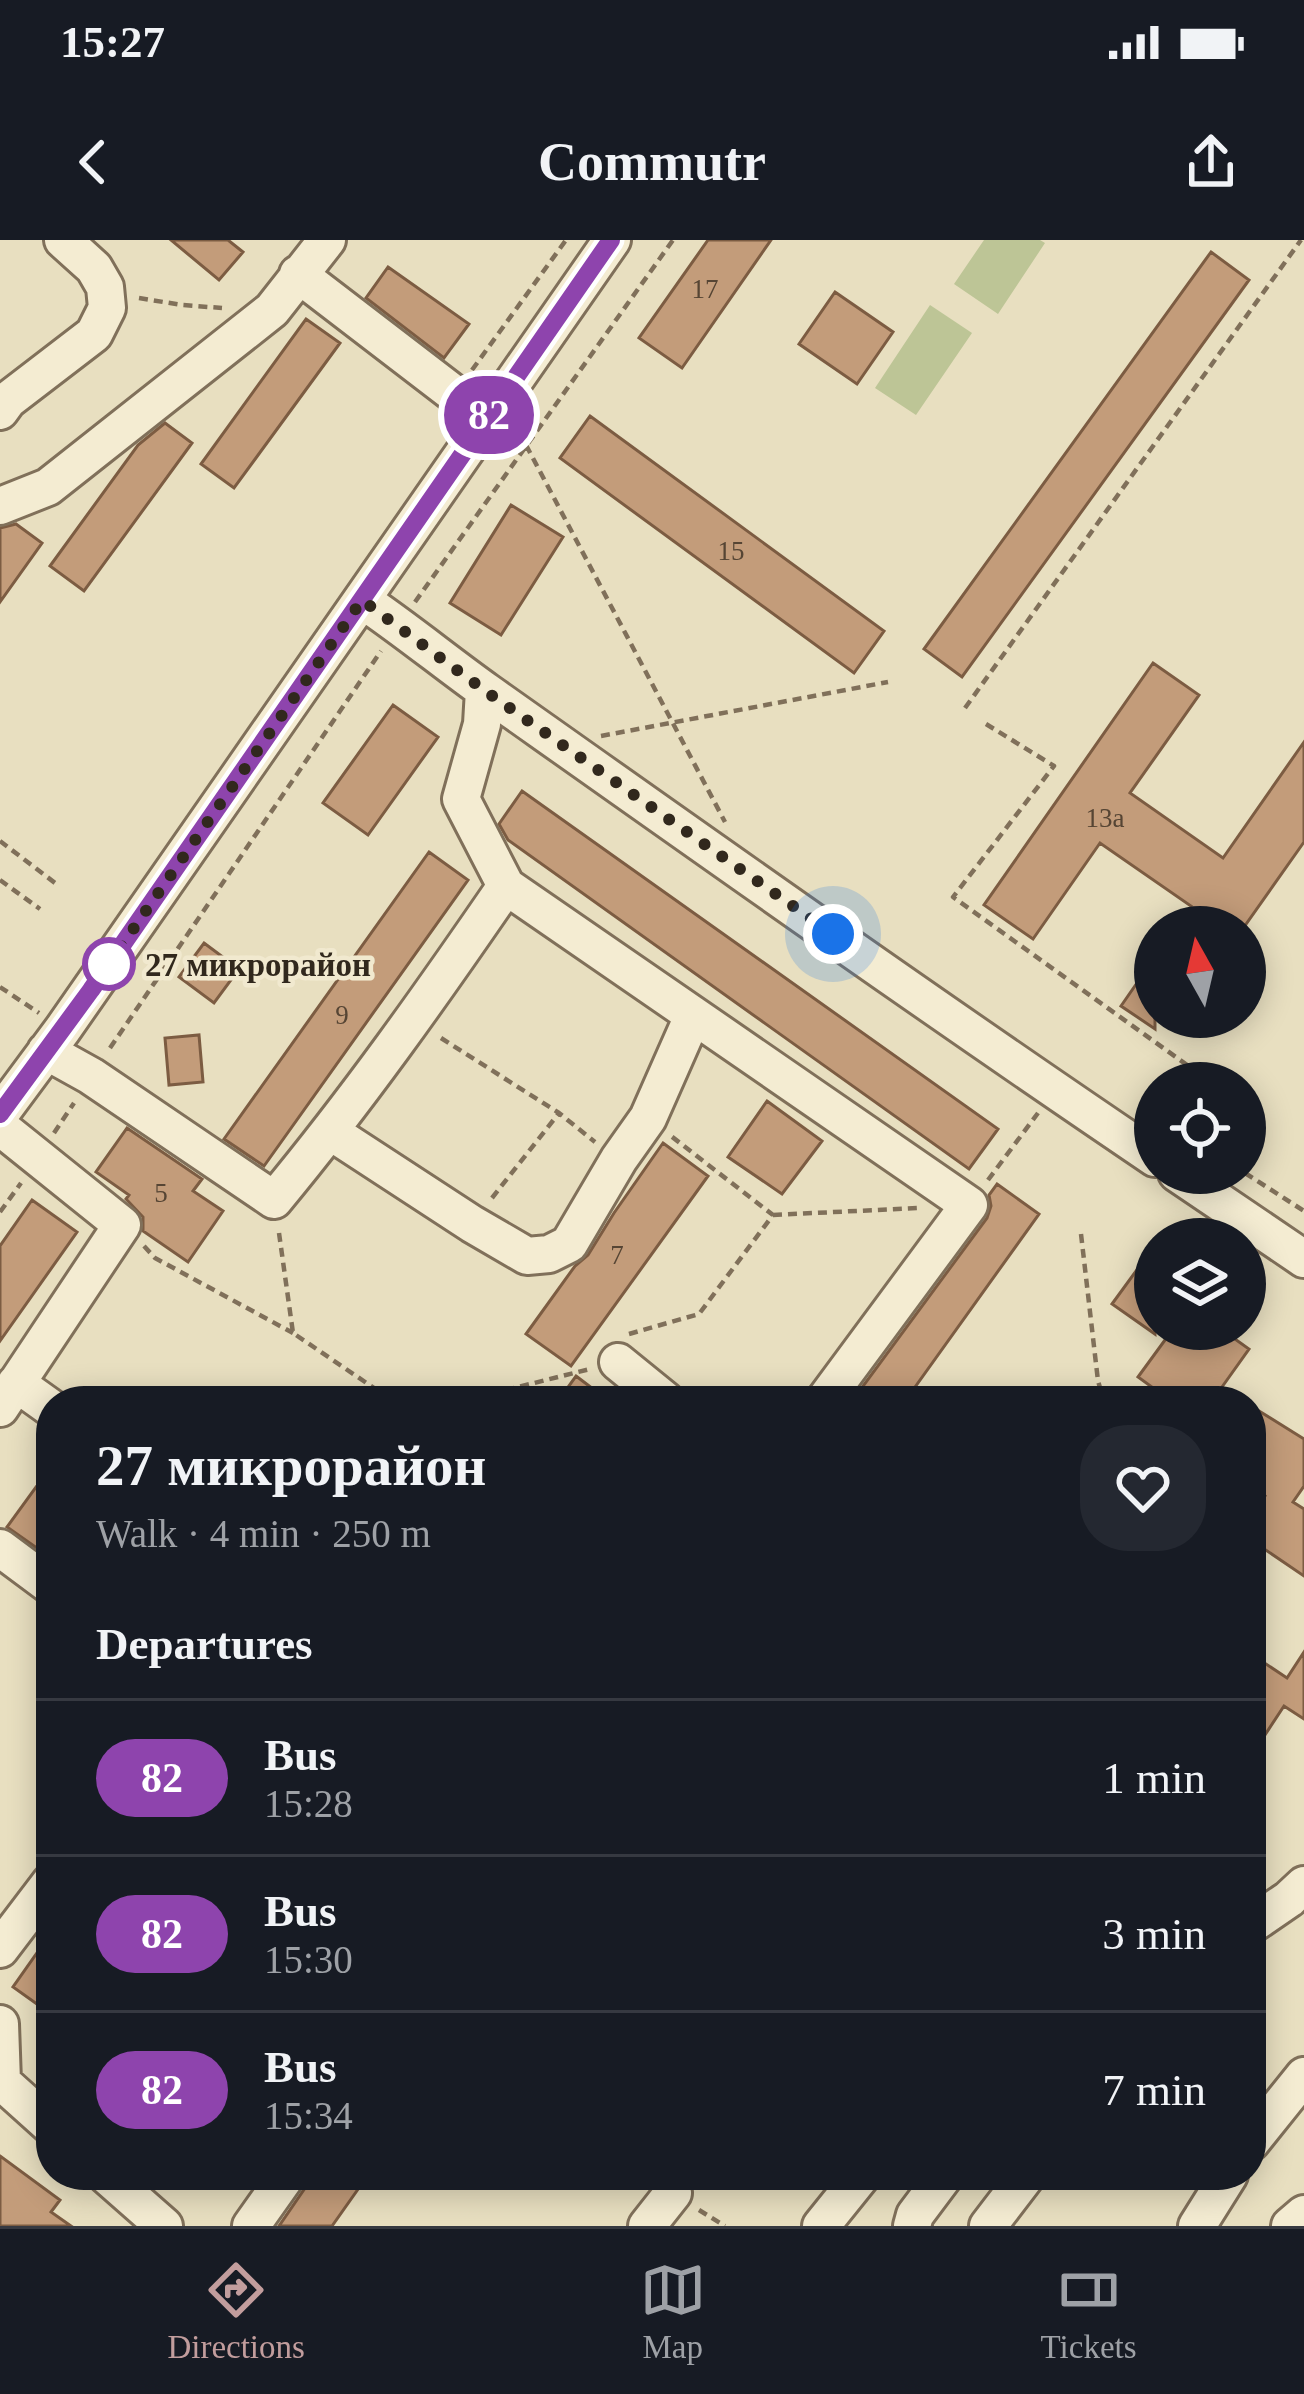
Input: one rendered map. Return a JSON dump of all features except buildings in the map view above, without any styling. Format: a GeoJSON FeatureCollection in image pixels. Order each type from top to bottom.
{"type":"FeatureCollection","features":[{"type":"Feature","properties":{"kind":"street"},"geometry":{"type":"LineString","coordinates":[[0,411],[94,334],[106,308],[105,287],[94,268],[63,240]]}},
{"type":"Feature","properties":{"kind":"street"},"geometry":{"type":"LineString","coordinates":[[0,506],[48,487],[272,310],[327,240]]}},
{"type":"Feature","properties":{"kind":"street"},"geometry":{"type":"LineString","coordinates":[[0,1114],[611,240]]}},
{"type":"Feature","properties":{"kind":"street"},"geometry":{"type":"LineString","coordinates":[[298,274],[487,418]]}},
{"type":"Feature","properties":{"kind":"street"},"geometry":{"type":"LineString","coordinates":[[362,600],[983,1043],[1134,1144]]}},
{"type":"Feature","properties":{"kind":"street"},"geometry":{"type":"LineString","coordinates":[[484,690],[482,724],[461,800],[506,886],[970,1205],[835,1386]]}},
{"type":"Feature","properties":{"kind":"street"},"geometry":{"type":"LineString","coordinates":[[46,1051],[91,1076],[274,1201],[414,1021],[506,886]]}},
{"type":"Feature","properties":{"kind":"street"},"geometry":{"type":"LineString","coordinates":[[331,1132],[527,1256],[549,1253],[569,1244],[648,1118],[694,1016]]}},
{"type":"Feature","properties":{"kind":"street"},"geometry":{"type":"LineString","coordinates":[[0,1127],[122,1226],[8,1396]]}},
{"type":"Feature","properties":{"kind":"street"},"geometry":{"type":"LineString","coordinates":[[1208,1194],[1304,1259]]}},
{"type":"Feature","properties":{"kind":"street"},"geometry":{"type":"LineString","coordinates":[[618,1362],[648,1386]]}},
{"type":"Feature","properties":{"kind":"street"},"geometry":{"type":"LineString","coordinates":[[0,1548],[36,1575]]}},
{"type":"Feature","properties":{"kind":"street"},"geometry":{"type":"LineString","coordinates":[[1266,1915],[1304,1885]]}},
{"type":"Feature","properties":{"kind":"street"},"geometry":{"type":"LineString","coordinates":[[0,1949],[36,1902]]}},
{"type":"Feature","properties":{"kind":"street"},"geometry":{"type":"LineString","coordinates":[[0,2024],[2,2082],[36,2113]]}},
{"type":"Feature","properties":{"kind":"street"},"geometry":{"type":"LineString","coordinates":[[1266,2123],[1304,2076]]}},
{"type":"Feature","properties":{"kind":"street"},"geometry":{"type":"LineString","coordinates":[[123,2190],[164,2226]]}},
{"type":"Feature","properties":{"kind":"street"},"geometry":{"type":"LineString","coordinates":[[251,2226],[276,2190]]}},
{"type":"Feature","properties":{"kind":"street"},"geometry":{"type":"LineString","coordinates":[[821,2226],[850,2190]]}},
{"type":"Feature","properties":{"kind":"street"},"geometry":{"type":"LineString","coordinates":[[913,2226],[915,2215],[934,2190]]}},
{"type":"Feature","properties":{"kind":"street"},"geometry":{"type":"LineString","coordinates":[[988,2226],[1016,2190]]}},
{"type":"Feature","properties":{"kind":"street"},"geometry":{"type":"LineString","coordinates":[[1197,2226],[1219,2190]]}},
{"type":"Feature","properties":{"kind":"street"},"geometry":{"type":"LineString","coordinates":[[647,2226],[673,2193]]}},
{"type":"Feature","properties":{"kind":"street"},"geometry":{"type":"LineString","coordinates":[[1290,2226],[1304,2214]]}},
{"type":"Feature","properties":{"kind":"path"},"geometry":{"type":"LineString","coordinates":[[455,395],[566,240]]}},
{"type":"Feature","properties":{"kind":"path"},"geometry":{"type":"LineString","coordinates":[[39,1157],[399,625],[673,240]]}},
{"type":"Feature","properties":{"kind":"path"},"geometry":{"type":"LineString","coordinates":[[965,708],[1301,240]]}},
{"type":"Feature","properties":{"kind":"path"},"geometry":{"type":"LineString","coordinates":[[105,287],[182,305],[272,310]]}},
{"type":"Feature","properties":{"kind":"path"},"geometry":{"type":"LineString","coordinates":[[526,445],[726,823]]}},
{"type":"Feature","properties":{"kind":"path"},"geometry":{"type":"LineString","coordinates":[[560,742],[888,682]]}},
{"type":"Feature","properties":{"kind":"path"},"geometry":{"type":"LineString","coordinates":[[986,724],[1054,766],[953,897],[1183,1062]]}},
{"type":"Feature","properties":{"kind":"path"},"geometry":{"type":"LineString","coordinates":[[0,841],[59,886]]}},
{"type":"Feature","properties":{"kind":"path"},"geometry":{"type":"LineString","coordinates":[[0,880],[40,909]]}},
{"type":"Feature","properties":{"kind":"path"},"geometry":{"type":"LineString","coordinates":[[414,1021],[559,1113],[620,1159]]}},
{"type":"Feature","properties":{"kind":"path"},"geometry":{"type":"LineString","coordinates":[[472,1224],[559,1113]]}},
{"type":"Feature","properties":{"kind":"path"},"geometry":{"type":"LineString","coordinates":[[648,1118],[772,1215],[970,1205],[1038,1113]]}},
{"type":"Feature","properties":{"kind":"path"},"geometry":{"type":"LineString","coordinates":[[1266,1187],[1304,1211]]}},
{"type":"Feature","properties":{"kind":"path"},"geometry":{"type":"LineString","coordinates":[[274,1201],[293,1334]]}},
{"type":"Feature","properties":{"kind":"path"},"geometry":{"type":"LineString","coordinates":[[522,1386],[618,1362],[617,1338],[699,1314],[772,1215]]}},
{"type":"Feature","properties":{"kind":"path"},"geometry":{"type":"LineString","coordinates":[[122,1226],[155,1258],[293,1334],[371,1386]]}},
{"type":"Feature","properties":{"kind":"path"},"geometry":{"type":"LineString","coordinates":[[1082,1234],[1100,1386]]}},
{"type":"Feature","properties":{"kind":"green space"},"geometry":{"type":"Polygon","coordinates":[[[984,240],[1045,243],[998,314],[954,284],[984,240]]]}},
{"type":"Feature","properties":{"kind":"green space"},"geometry":{"type":"Polygon","coordinates":[[[930,305],[972,333],[916,415],[875,388],[930,305]]]}},
{"type":"Feature","properties":{"kind":"bus line","name":"82"},"geometry":{"type":"LineString","coordinates":[[0,1114],[611,240]]}},
{"type":"Feature","properties":{"kind":"place","name":"27 микрорайон"},"geometry":{"type":"Point","coordinates":[109,964]}},
{"type":"Feature","properties":{"kind":"route"},"geometry":{"type":"LineString","coordinates":[[109,964],[362,600],[833,934]]}}]}
